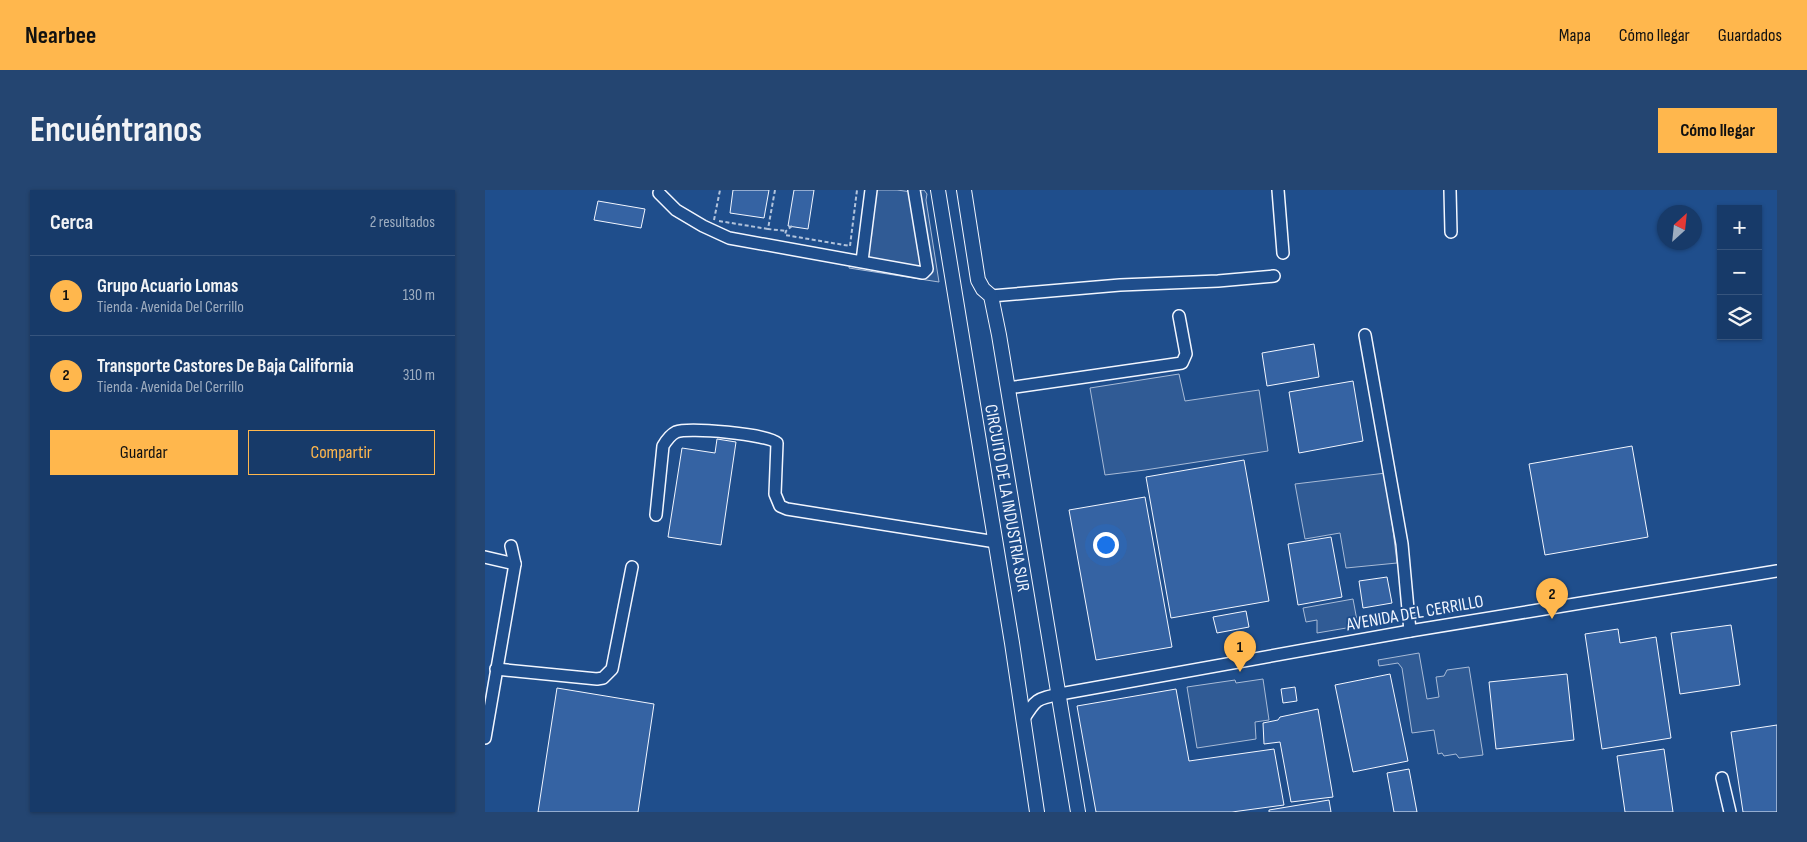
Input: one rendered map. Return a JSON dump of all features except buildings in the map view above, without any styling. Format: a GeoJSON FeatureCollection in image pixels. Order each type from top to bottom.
{"type":"FeatureCollection","features":[{"type":"Feature","properties":{"kind":"main road","name":"CIRCUITO DE LA INDUSTRIA SUR"},"geometry":{"type":"LineString","coordinates":[[938,190],[1013,643],[1037,812]]}},
{"type":"Feature","properties":{"kind":"main road"},"geometry":{"type":"LineString","coordinates":[[964,190],[979,280],[983,289],[991,296]]}},
{"type":"Feature","properties":{"kind":"main road","name":"CIRCUITO DE LA INDUSTRIA SUR"},"geometry":{"type":"LineString","coordinates":[[991,296],[1060,694],[1078,812]]}},
{"type":"Feature","properties":{"kind":"street"},"geometry":{"type":"LineString","coordinates":[[862,261],[871,190]]}},
{"type":"Feature","properties":{"kind":"street"},"geometry":{"type":"LineString","coordinates":[[659,194],[676,210],[710,224],[729,238],[923,273],[927,269],[914,190]]}},
{"type":"Feature","properties":{"kind":"street"},"geometry":{"type":"LineString","coordinates":[[1278,190],[1283,253]]}},
{"type":"Feature","properties":{"kind":"street"},"geometry":{"type":"LineString","coordinates":[[1450,190],[1451,232]]}},
{"type":"Feature","properties":{"kind":"street"},"geometry":{"type":"LineString","coordinates":[[991,296],[1120,285],[1218,281],[1274,276]]}},
{"type":"Feature","properties":{"kind":"street"},"geometry":{"type":"LineString","coordinates":[[1008,388],[1182,363],[1186,354],[1179,316]]}},
{"type":"Feature","properties":{"kind":"street"},"geometry":{"type":"LineString","coordinates":[[1365,335],[1403,544],[1410,631]]}},
{"type":"Feature","properties":{"kind":"street"},"geometry":{"type":"LineString","coordinates":[[656,515],[663,446],[673,433],[678,431],[744,433],[772,439],[777,443],[775,494],[778,504],[787,509],[995,542]]}},
{"type":"Feature","properties":{"kind":"street"},"geometry":{"type":"LineString","coordinates":[[485,738],[515,564],[511,546]]}},
{"type":"Feature","properties":{"kind":"street"},"geometry":{"type":"LineString","coordinates":[[485,557],[515,564]]}},
{"type":"Feature","properties":{"kind":"street"},"geometry":{"type":"LineString","coordinates":[[496,669],[597,679],[608,674],[612,669],[631,567]]}},
{"type":"Feature","properties":{"kind":"street","name":"AVENIDA DEL CERRILLO"},"geometry":{"type":"LineString","coordinates":[[1023,720],[1035,702],[1060,694],[1410,631],[1777,571]]}},
{"type":"Feature","properties":{"kind":"street"},"geometry":{"type":"LineString","coordinates":[[1722,778],[1730,812]]}},
{"type":"Feature","properties":{"kind":"path"},"geometry":{"type":"LineString","coordinates":[[720,190],[710,224],[786,231]]}},
{"type":"Feature","properties":{"kind":"path"},"geometry":{"type":"LineString","coordinates":[[768,229],[775,190]]}},
{"type":"Feature","properties":{"kind":"path"},"geometry":{"type":"LineString","coordinates":[[786,231],[785,235],[850,246],[857,190]]}},
{"type":"Feature","properties":{"kind":"path"},"geometry":{"type":"LineString","coordinates":[[786,231],[791,226]]}},
{"type":"Feature","properties":{"kind":"shaded area"},"geometry":{"type":"Polygon","coordinates":[[[871,190],[912,192],[924,190],[927,194],[926,200],[939,282],[849,268],[850,260],[859,260],[871,190]]]}},
{"type":"Feature","properties":{"kind":"shaded area"},"geometry":{"type":"Polygon","coordinates":[[[1179,374],[1185,401],[1259,390],[1268,451],[1105,475],[1090,388],[1179,374]]]}},
{"type":"Feature","properties":{"kind":"shaded area"},"geometry":{"type":"Polygon","coordinates":[[[1386,473],[1397,563],[1346,568],[1340,533],[1305,539],[1295,484],[1386,473]]]}},
{"type":"Feature","properties":{"kind":"shaded area"},"geometry":{"type":"Polygon","coordinates":[[[1353,599],[1358,626],[1317,633],[1317,620],[1306,622],[1303,608],[1353,599]]]}},
{"type":"Feature","properties":{"kind":"shaded area"},"geometry":{"type":"Polygon","coordinates":[[[1419,653],[1427,699],[1439,697],[1436,677],[1444,676],[1447,670],[1469,667],[1483,755],[1459,758],[1456,754],[1444,756],[1442,753],[1438,754],[1434,730],[1412,733],[1402,668],[1398,663],[1379,666],[1378,660],[1419,653]]]}},
{"type":"Feature","properties":{"kind":"shaded area"},"geometry":{"type":"Polygon","coordinates":[[[1263,679],[1269,720],[1255,722],[1256,739],[1197,748],[1187,687],[1235,680],[1236,683],[1263,679]]]}},
{"type":"Feature","properties":{"kind":"place","name":"Transporte Castores De Baja California"},"geometry":{"type":"Point","coordinates":[1552,619]}},
{"type":"Feature","properties":{"kind":"place","name":"Grupo Acuario Lomas"},"geometry":{"type":"Point","coordinates":[1240,672]}}]}
